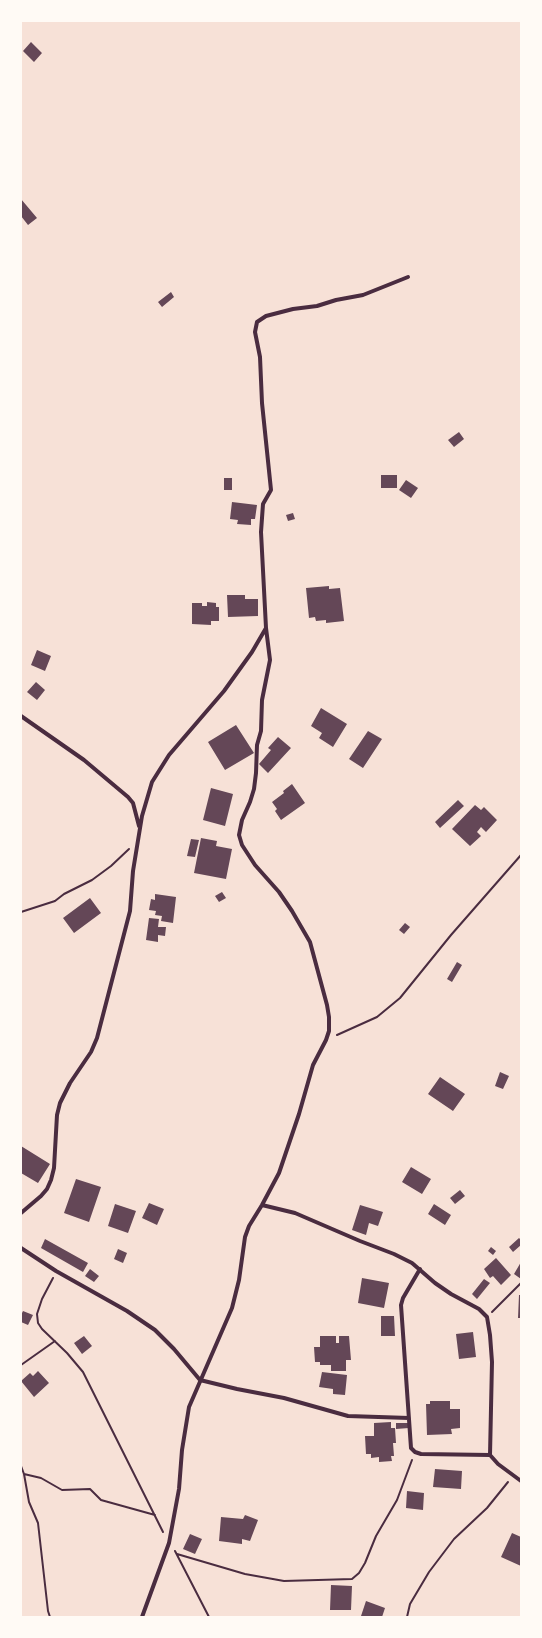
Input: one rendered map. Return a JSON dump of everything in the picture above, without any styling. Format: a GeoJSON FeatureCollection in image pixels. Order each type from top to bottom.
{"type":"FeatureCollection","features":[{"type":"Feature","properties":{"kind":"street"},"geometry":{"type":"LineString","coordinates":[[142,1617],[169,1543],[179,1489],[182,1450],[189,1408],[232,1308],[239,1280],[245,1237],[249,1226],[279,1173],[297,1120],[313,1065],[329,1031],[329,1017],[310,942],[292,911],[255,865],[242,845],[239,835],[242,820],[254,789],[256,745],[261,731],[262,700],[270,660],[266,628],[261,532],[263,504],[270,490],[262,402],[260,357],[255,332],[257,322],[266,316],[362,295],[408,277]]}},
{"type":"Feature","properties":{"kind":"street"},"geometry":{"type":"LineString","coordinates":[[21,1213],[41,1196],[47,1189],[51,1180],[54,1168],[57,1115],[60,1104],[70,1083],[91,1052],[97,1038],[130,911],[140,828],[152,782],[169,755],[224,691],[252,652],[266,628]]}},
{"type":"Feature","properties":{"kind":"street"},"geometry":{"type":"LineString","coordinates":[[21,716],[84,760],[128,797],[133,803],[140,828]]}},
{"type":"Feature","properties":{"kind":"street"},"geometry":{"type":"LineString","coordinates":[[262,1205],[295,1213],[394,1254],[412,1263],[435,1283],[479,1309],[487,1317],[492,1362],[490,1455],[498,1464],[521,1481]]}},
{"type":"Feature","properties":{"kind":"street"},"geometry":{"type":"LineString","coordinates":[[21,1248],[56,1271],[105,1297],[155,1330],[174,1349],[200,1380],[284,1398],[348,1416],[409,1418]]}},
{"type":"Feature","properties":{"kind":"street"},"geometry":{"type":"LineString","coordinates":[[420,1270],[402,1298],[401,1305],[411,1448],[415,1452],[421,1454],[490,1455]]}},
{"type":"Feature","properties":{"kind":"path"},"geometry":{"type":"LineString","coordinates":[[21,912],[55,901],[64,894],[92,880],[111,866],[129,848],[138,842]]}},
{"type":"Feature","properties":{"kind":"path"},"geometry":{"type":"LineString","coordinates":[[326,1040],[377,1017],[400,998],[451,935],[521,855]]}},
{"type":"Feature","properties":{"kind":"path"},"geometry":{"type":"LineString","coordinates":[[56,1271],[42,1299],[37,1314],[38,1323],[83,1372],[169,1543],[177,1554],[193,1589],[209,1617]]}},
{"type":"Feature","properties":{"kind":"path"},"geometry":{"type":"LineString","coordinates":[[487,1317],[521,1283]]}},
{"type":"Feature","properties":{"kind":"path"},"geometry":{"type":"LineString","coordinates":[[21,1365],[55,1341]]}},
{"type":"Feature","properties":{"kind":"path"},"geometry":{"type":"LineString","coordinates":[[177,1554],[245,1574],[284,1581],[352,1579],[360,1573],[376,1536],[397,1500],[415,1452]]}},
{"type":"Feature","properties":{"kind":"path"},"geometry":{"type":"LineString","coordinates":[[21,1466],[29,1502],[38,1523],[48,1611],[50,1617]]}},
{"type":"Feature","properties":{"kind":"path"},"geometry":{"type":"LineString","coordinates":[[24,1474],[41,1478],[62,1490],[90,1489],[100,1500],[155,1515]]}},
{"type":"Feature","properties":{"kind":"path"},"geometry":{"type":"LineString","coordinates":[[407,1617],[410,1604],[429,1572],[454,1539],[487,1508],[513,1476]]}},
{"type":"Feature","properties":{"kind":"building"},"geometry":{"type":"Polygon","coordinates":[[[31,42],[42,53],[34,62],[23,51],[31,42]]]}},
{"type":"Feature","properties":{"kind":"building"},"geometry":{"type":"Polygon","coordinates":[[[21,199],[37,218],[28,225],[21,216],[21,199]]]}},
{"type":"Feature","properties":{"kind":"building"},"geometry":{"type":"Polygon","coordinates":[[[171,292],[174,297],[162,307],[158,302],[171,292]]]}},
{"type":"Feature","properties":{"kind":"building"},"geometry":{"type":"Polygon","coordinates":[[[459,432],[464,439],[454,447],[448,440],[459,432]]]}},
{"type":"Feature","properties":{"kind":"building"},"geometry":{"type":"Polygon","coordinates":[[[381,475],[397,475],[397,488],[381,488],[381,475]]]}},
{"type":"Feature","properties":{"kind":"building"},"geometry":{"type":"Polygon","coordinates":[[[224,478],[232,478],[232,490],[224,490],[224,478]]]}},
{"type":"Feature","properties":{"kind":"building"},"geometry":{"type":"Polygon","coordinates":[[[406,480],[418,488],[411,498],[399,490],[406,480]]]}},
{"type":"Feature","properties":{"kind":"building"},"geometry":{"type":"Polygon","coordinates":[[[232,502],[257,505],[255,519],[251,519],[251,525],[237,524],[238,520],[230,519],[232,502]]]}},
{"type":"Feature","properties":{"kind":"building"},"geometry":{"type":"Polygon","coordinates":[[[293,513],[295,519],[288,521],[286,515],[293,513]]]}},
{"type":"Feature","properties":{"kind":"building"},"geometry":{"type":"Polygon","coordinates":[[[329,586],[329,589],[340,588],[344,621],[326,623],[326,620],[316,621],[315,617],[309,618],[306,588],[329,586]]]}},
{"type":"Feature","properties":{"kind":"building"},"geometry":{"type":"Polygon","coordinates":[[[227,595],[245,595],[245,599],[258,599],[258,616],[228,617],[227,595]]]}},
{"type":"Feature","properties":{"kind":"building"},"geometry":{"type":"Polygon","coordinates":[[[207,602],[216,603],[216,607],[219,607],[219,621],[211,621],[211,625],[192,624],[192,603],[202,603],[202,606],[207,606],[207,602]]]}},
{"type":"Feature","properties":{"kind":"building"},"geometry":{"type":"Polygon","coordinates":[[[37,650],[51,656],[45,671],[31,665],[37,650]]]}},
{"type":"Feature","properties":{"kind":"building"},"geometry":{"type":"Polygon","coordinates":[[[36,682],[45,690],[37,700],[27,692],[36,682]]]}},
{"type":"Feature","properties":{"kind":"building"},"geometry":{"type":"Polygon","coordinates":[[[321,708],[347,724],[333,747],[319,738],[322,733],[311,726],[321,708]]]}},
{"type":"Feature","properties":{"kind":"building"},"geometry":{"type":"Polygon","coordinates":[[[236,725],[254,753],[225,770],[208,742],[236,725]]]}},
{"type":"Feature","properties":{"kind":"building"},"geometry":{"type":"Polygon","coordinates":[[[368,731],[382,739],[363,768],[349,759],[368,731]]]}},
{"type":"Feature","properties":{"kind":"building"},"geometry":{"type":"Polygon","coordinates":[[[278,737],[291,748],[268,773],[259,764],[271,750],[268,748],[278,737]]]}},
{"type":"Feature","properties":{"kind":"building"},"geometry":{"type":"Polygon","coordinates":[[[292,784],[305,803],[281,820],[275,811],[277,809],[272,802],[284,793],[283,791],[292,784]]]}},
{"type":"Feature","properties":{"kind":"building"},"geometry":{"type":"Polygon","coordinates":[[[211,788],[233,794],[225,826],[203,820],[211,788]]]}},
{"type":"Feature","properties":{"kind":"building"},"geometry":{"type":"Polygon","coordinates":[[[458,800],[464,806],[440,828],[435,822],[458,800]]]}},
{"type":"Feature","properties":{"kind":"building"},"geometry":{"type":"Polygon","coordinates":[[[475,805],[481,810],[484,807],[497,820],[486,832],[481,827],[477,832],[481,836],[470,846],[452,829],[475,805]]]}},
{"type":"Feature","properties":{"kind":"building"},"geometry":{"type":"Polygon","coordinates":[[[201,838],[217,841],[216,846],[232,849],[226,879],[194,873],[201,838]]]}},
{"type":"Feature","properties":{"kind":"building"},"geometry":{"type":"Polygon","coordinates":[[[191,839],[199,840],[195,857],[187,856],[191,839]]]}},
{"type":"Feature","properties":{"kind":"building"},"geometry":{"type":"Polygon","coordinates":[[[222,892],[226,898],[219,902],[215,896],[222,892]]]}},
{"type":"Feature","properties":{"kind":"building"},"geometry":{"type":"Polygon","coordinates":[[[155,894],[176,897],[173,923],[161,921],[162,916],[155,915],[156,911],[149,910],[151,899],[155,900],[155,894]]]}},
{"type":"Feature","properties":{"kind":"building"},"geometry":{"type":"Polygon","coordinates":[[[90,898],[101,913],[74,933],[63,918],[90,898]]]}},
{"type":"Feature","properties":{"kind":"building"},"geometry":{"type":"Polygon","coordinates":[[[149,918],[159,919],[158,927],[166,927],[165,936],[158,935],[158,942],[146,940],[149,918]]]}},
{"type":"Feature","properties":{"kind":"building"},"geometry":{"type":"Polygon","coordinates":[[[405,923],[410,927],[404,934],[399,930],[405,923]]]}},
{"type":"Feature","properties":{"kind":"building"},"geometry":{"type":"Polygon","coordinates":[[[457,962],[462,965],[452,982],[447,979],[457,962]]]}},
{"type":"Feature","properties":{"kind":"building"},"geometry":{"type":"Polygon","coordinates":[[[500,1072],[509,1076],[503,1089],[495,1086],[500,1072]]]}},
{"type":"Feature","properties":{"kind":"building"},"geometry":{"type":"Polygon","coordinates":[[[440,1077],[465,1094],[453,1111],[428,1094],[440,1077]]]}},
{"type":"Feature","properties":{"kind":"building"},"geometry":{"type":"Polygon","coordinates":[[[21,1146],[50,1164],[38,1183],[21,1173],[21,1146]]]}},
{"type":"Feature","properties":{"kind":"building"},"geometry":{"type":"Polygon","coordinates":[[[411,1167],[431,1179],[422,1194],[402,1182],[411,1167]]]}},
{"type":"Feature","properties":{"kind":"building"},"geometry":{"type":"Polygon","coordinates":[[[76,1179],[101,1187],[89,1222],[64,1213],[76,1179]]]}},
{"type":"Feature","properties":{"kind":"building"},"geometry":{"type":"Polygon","coordinates":[[[460,1190],[465,1196],[455,1204],[450,1198],[460,1190]]]}},
{"type":"Feature","properties":{"kind":"building"},"geometry":{"type":"Polygon","coordinates":[[[149,1203],[164,1209],[157,1225],[142,1218],[149,1203]]]}},
{"type":"Feature","properties":{"kind":"building"},"geometry":{"type":"Polygon","coordinates":[[[115,1204],[136,1211],[128,1233],[108,1226],[115,1204]]]}},
{"type":"Feature","properties":{"kind":"building"},"geometry":{"type":"Polygon","coordinates":[[[434,1204],[451,1215],[445,1225],[428,1214],[434,1204]]]}},
{"type":"Feature","properties":{"kind":"building"},"geometry":{"type":"Polygon","coordinates":[[[360,1205],[383,1212],[378,1226],[369,1223],[366,1235],[352,1230],[360,1205]]]}},
{"type":"Feature","properties":{"kind":"building"},"geometry":{"type":"Polygon","coordinates":[[[519,1238],[521,1240],[521,1245],[513,1252],[509,1247],[519,1238]]]}},
{"type":"Feature","properties":{"kind":"building"},"geometry":{"type":"Polygon","coordinates":[[[45,1239],[88,1263],[83,1272],[41,1248],[45,1239]]]}},
{"type":"Feature","properties":{"kind":"building"},"geometry":{"type":"Polygon","coordinates":[[[491,1247],[496,1251],[493,1255],[488,1251],[491,1247]]]}},
{"type":"Feature","properties":{"kind":"building"},"geometry":{"type":"Polygon","coordinates":[[[118,1249],[127,1253],[123,1263],[114,1259],[118,1249]]]}},
{"type":"Feature","properties":{"kind":"building"},"geometry":{"type":"Polygon","coordinates":[[[496,1258],[511,1275],[501,1285],[493,1276],[490,1278],[484,1269],[496,1258]]]}},
{"type":"Feature","properties":{"kind":"building"},"geometry":{"type":"Polygon","coordinates":[[[521,1262],[521,1279],[514,1274],[521,1262]]]}},
{"type":"Feature","properties":{"kind":"building"},"geometry":{"type":"Polygon","coordinates":[[[90,1269],[99,1276],[94,1282],[85,1276],[90,1269]]]}},
{"type":"Feature","properties":{"kind":"building"},"geometry":{"type":"Polygon","coordinates":[[[362,1278],[389,1283],[384,1308],[358,1303],[362,1278]]]}},
{"type":"Feature","properties":{"kind":"building"},"geometry":{"type":"Polygon","coordinates":[[[484,1279],[490,1283],[477,1299],[472,1294],[484,1279]]]}},
{"type":"Feature","properties":{"kind":"building"},"geometry":{"type":"Polygon","coordinates":[[[519,1295],[521,1295],[521,1318],[518,1318],[519,1295]]]}},
{"type":"Feature","properties":{"kind":"building"},"geometry":{"type":"Polygon","coordinates":[[[23,1311],[33,1315],[28,1325],[21,1322],[21,1315],[23,1311]]]}},
{"type":"Feature","properties":{"kind":"building"},"geometry":{"type":"Polygon","coordinates":[[[381,1316],[394,1316],[395,1336],[381,1336],[381,1316]]]}},
{"type":"Feature","properties":{"kind":"building"},"geometry":{"type":"Polygon","coordinates":[[[473,1332],[476,1357],[459,1359],[456,1334],[473,1332]]]}},
{"type":"Feature","properties":{"kind":"building"},"geometry":{"type":"Polygon","coordinates":[[[84,1336],[92,1346],[82,1354],[74,1343],[84,1336]]]}},
{"type":"Feature","properties":{"kind":"building"},"geometry":{"type":"Polygon","coordinates":[[[320,1336],[336,1336],[336,1343],[339,1343],[339,1336],[349,1336],[351,1360],[346,1360],[346,1371],[331,1371],[331,1365],[320,1365],[320,1362],[315,1362],[314,1347],[320,1347],[320,1336]]]}},
{"type":"Feature","properties":{"kind":"building"},"geometry":{"type":"Polygon","coordinates":[[[38,1371],[49,1383],[34,1397],[21,1381],[30,1373],[33,1376],[38,1371]]]}},
{"type":"Feature","properties":{"kind":"building"},"geometry":{"type":"Polygon","coordinates":[[[322,1372],[347,1375],[345,1395],[333,1394],[333,1389],[319,1387],[322,1372]]]}},
{"type":"Feature","properties":{"kind":"building"},"geometry":{"type":"Polygon","coordinates":[[[430,1401],[450,1401],[450,1409],[460,1409],[460,1428],[451,1429],[452,1434],[427,1435],[426,1404],[430,1404],[430,1401]]]}},
{"type":"Feature","properties":{"kind":"building"},"geometry":{"type":"Polygon","coordinates":[[[391,1422],[391,1428],[395,1428],[396,1443],[393,1443],[394,1456],[391,1456],[392,1461],[379,1462],[379,1457],[371,1458],[371,1454],[366,1454],[365,1436],[374,1436],[374,1423],[391,1422]]]}},
{"type":"Feature","properties":{"kind":"building"},"geometry":{"type":"Polygon","coordinates":[[[396,1423],[408,1423],[409,1428],[396,1429],[396,1423]]]}},
{"type":"Feature","properties":{"kind":"building"},"geometry":{"type":"Polygon","coordinates":[[[435,1469],[462,1471],[461,1489],[433,1487],[435,1469]]]}},
{"type":"Feature","properties":{"kind":"building"},"geometry":{"type":"Polygon","coordinates":[[[407,1491],[424,1493],[423,1510],[406,1508],[407,1491]]]}},
{"type":"Feature","properties":{"kind":"building"},"geometry":{"type":"Polygon","coordinates":[[[245,1515],[258,1520],[250,1541],[242,1539],[242,1544],[219,1541],[221,1517],[243,1519],[245,1515]]]}},
{"type":"Feature","properties":{"kind":"building"},"geometry":{"type":"Polygon","coordinates":[[[512,1533],[521,1537],[521,1566],[501,1557],[512,1533]]]}},
{"type":"Feature","properties":{"kind":"building"},"geometry":{"type":"Polygon","coordinates":[[[190,1534],[202,1539],[195,1554],[183,1549],[190,1534]]]}},
{"type":"Feature","properties":{"kind":"building"},"geometry":{"type":"Polygon","coordinates":[[[331,1585],[352,1586],[351,1610],[330,1610],[331,1585]]]}},
{"type":"Feature","properties":{"kind":"building"},"geometry":{"type":"Polygon","coordinates":[[[366,1601],[385,1608],[382,1617],[361,1616],[366,1601]]]}}]}
